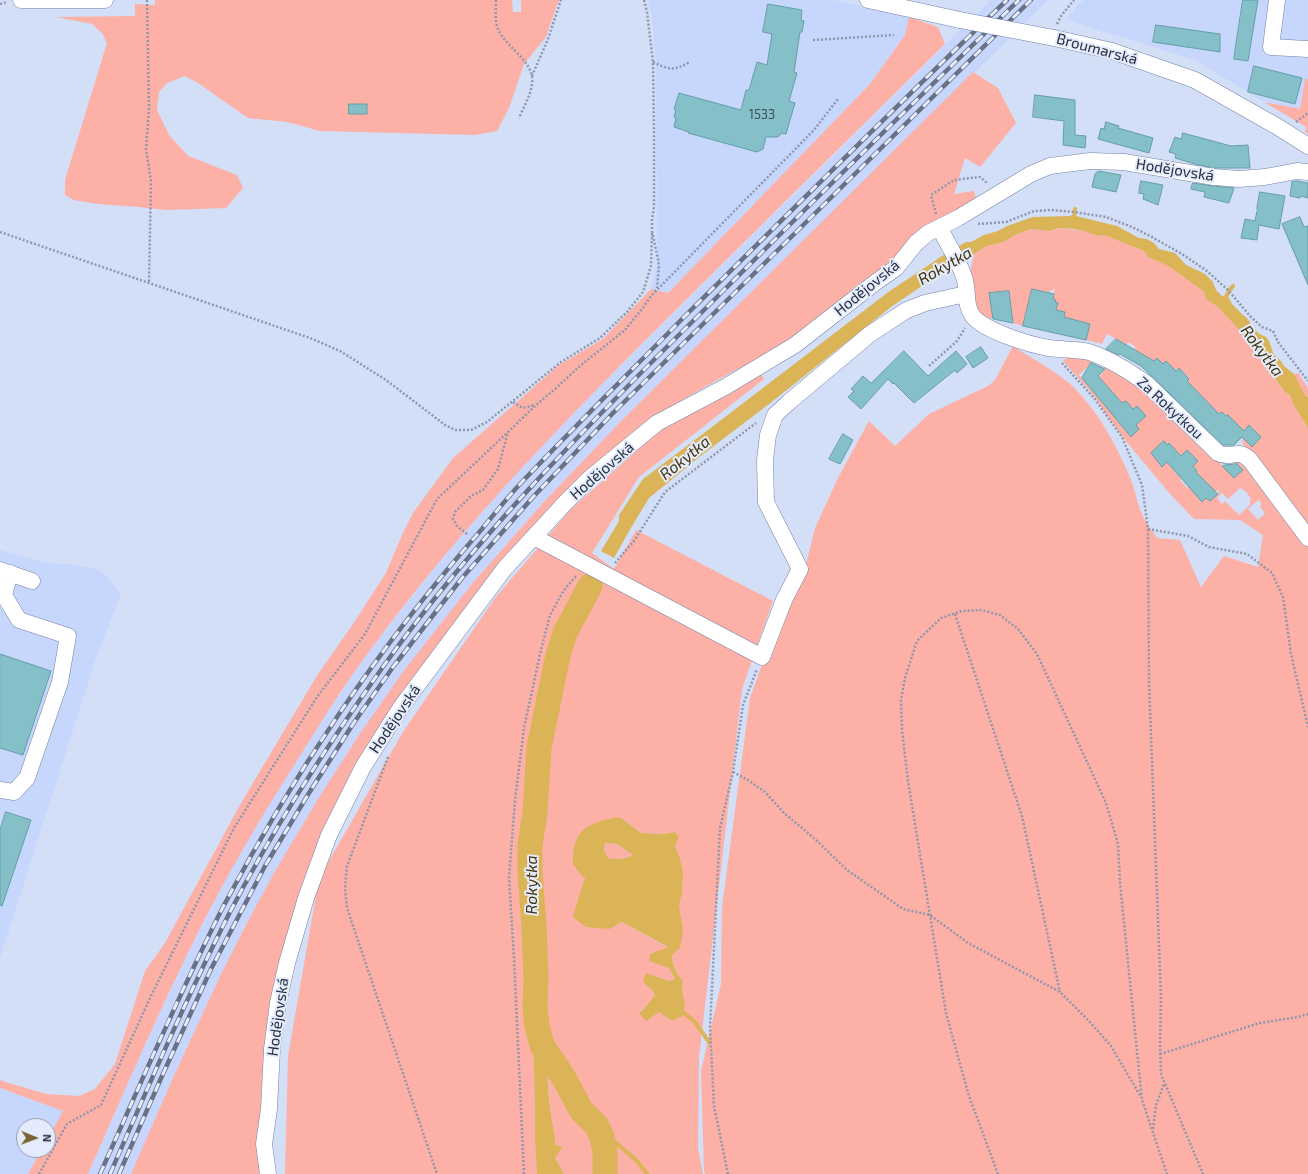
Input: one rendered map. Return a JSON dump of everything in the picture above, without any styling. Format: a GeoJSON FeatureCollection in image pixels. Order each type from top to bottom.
{"type":"FeatureCollection","features":[{"type":"Feature","properties":{"kind":"street"},"geometry":{"type":"LineString","coordinates":[[21,0],[105,0]]}},
{"type":"Feature","properties":{"kind":"street","name":"Broumarská"},"geometry":{"type":"LineString","coordinates":[[868,0],[905,4],[960,20],[1055,32],[1195,80],[1278,127],[1308,146]]}},
{"type":"Feature","properties":{"kind":"street"},"geometry":{"type":"LineString","coordinates":[[1277,0],[1270,47],[1308,48]]}},
{"type":"Feature","properties":{"kind":"street","name":"Hodějovská"},"geometry":{"type":"LineString","coordinates":[[268,1174],[264,1144],[269,1109],[272,1049],[278,1003],[287,963],[306,898],[329,835],[363,767],[401,706],[505,568],[590,478],[657,423],[725,386],[795,345],[896,268],[916,243],[928,233],[940,228],[1031,174],[1050,166],[1090,160],[1124,162],[1214,177],[1239,179],[1265,177],[1296,171],[1308,172]]}},
{"type":"Feature","properties":{"kind":"street"},"geometry":{"type":"LineString","coordinates":[[940,228],[960,268],[966,285],[969,309],[973,316]]}},
{"type":"Feature","properties":{"kind":"street"},"geometry":{"type":"LineString","coordinates":[[534,537],[762,656],[784,600],[800,569],[766,502],[765,460],[768,434],[775,415],[870,334],[907,310],[925,303],[966,294]]}},
{"type":"Feature","properties":{"kind":"street","name":"Za Rokytkou"},"geometry":{"type":"LineString","coordinates":[[973,316],[987,326],[1024,343],[1051,348],[1089,352],[1117,364],[1147,384],[1218,453],[1225,455],[1235,453],[1245,455],[1308,538]]}},
{"type":"Feature","properties":{"kind":"street"},"geometry":{"type":"LineString","coordinates":[[0,790],[14,792],[26,778],[60,682],[68,636],[19,620],[2,594],[5,572],[32,581]]}},
{"type":"Feature","properties":{"kind":"path"},"geometry":{"type":"LineString","coordinates":[[147,0],[149,108],[146,149],[151,181],[149,283]]}},
{"type":"Feature","properties":{"kind":"path"},"geometry":{"type":"LineString","coordinates":[[496,0],[496,24],[498,30],[523,60],[532,77]]}},
{"type":"Feature","properties":{"kind":"path"},"geometry":{"type":"LineString","coordinates":[[519,118],[529,94],[532,77],[548,39],[561,0]]}},
{"type":"Feature","properties":{"kind":"path"},"geometry":{"type":"LineString","coordinates":[[0,232],[310,338],[340,351],[386,380],[445,425],[456,430],[470,430],[487,422],[561,362],[600,338],[627,312],[643,292],[651,266],[652,219],[654,206],[653,62],[644,0]]}},
{"type":"Feature","properties":{"kind":"path"},"geometry":{"type":"LineString","coordinates":[[1055,32],[1061,16],[1074,0]]}},
{"type":"Feature","properties":{"kind":"path"},"geometry":{"type":"LineString","coordinates":[[813,40],[894,35]]}},
{"type":"Feature","properties":{"kind":"path"},"geometry":{"type":"LineString","coordinates":[[653,62],[665,68],[678,68],[690,62]]}},
{"type":"Feature","properties":{"kind":"path"},"geometry":{"type":"LineString","coordinates":[[651,296],[814,130],[838,99]]}},
{"type":"Feature","properties":{"kind":"path"},"geometry":{"type":"LineString","coordinates":[[1294,123],[1308,113]]}},
{"type":"Feature","properties":{"kind":"path"},"geometry":{"type":"LineString","coordinates":[[940,228],[931,195],[954,180],[980,177],[1000,193]]}},
{"type":"Feature","properties":{"kind":"path"},"geometry":{"type":"LineString","coordinates":[[976,224],[1006,222],[1034,211],[1051,210],[1106,217],[1132,227],[1182,254],[1207,271],[1229,291],[1262,328],[1273,331],[1278,342],[1308,381]]}},
{"type":"Feature","properties":{"kind":"path"},"geometry":{"type":"LineString","coordinates":[[39,1174],[67,1124],[101,1105],[151,996],[234,828],[317,697],[365,634],[436,499],[536,405],[581,365],[625,330],[657,288],[659,266],[652,231]]}},
{"type":"Feature","properties":{"kind":"path"},"geometry":{"type":"LineString","coordinates":[[929,366],[957,341],[973,316]]}},
{"type":"Feature","properties":{"kind":"path"},"geometry":{"type":"LineString","coordinates":[[1051,348],[1065,368],[1094,398],[1122,437],[1142,485],[1148,530],[1149,683],[1161,998],[1161,1074],[1203,1174]]}},
{"type":"Feature","properties":{"kind":"path"},"geometry":{"type":"LineString","coordinates":[[513,402],[523,408],[536,405]]}},
{"type":"Feature","properties":{"kind":"path"},"geometry":{"type":"LineString","coordinates":[[610,561],[615,564],[634,541],[665,492],[768,415],[775,415]]}},
{"type":"Feature","properties":{"kind":"path"},"geometry":{"type":"LineString","coordinates":[[467,534],[457,526],[454,520],[455,512],[471,496],[483,490],[498,469],[508,432]]}},
{"type":"Feature","properties":{"kind":"path"},"geometry":{"type":"LineString","coordinates":[[1148,530],[1188,536],[1209,547],[1247,554],[1272,573],[1283,597],[1291,654],[1308,727]]}},
{"type":"Feature","properties":{"kind":"path"},"geometry":{"type":"LineString","coordinates":[[524,1174],[509,877],[515,800],[524,728],[550,615],[564,590]]}},
{"type":"Feature","properties":{"kind":"path"},"geometry":{"type":"LineString","coordinates":[[998,1174],[968,1093],[946,1013],[908,781],[902,730],[901,700],[905,678],[917,641],[941,618],[962,612],[981,610],[1000,615],[1018,629],[1037,654],[1106,803],[1118,844],[1120,884],[1142,1100]]}},
{"type":"Feature","properties":{"kind":"path"},"geometry":{"type":"LineString","coordinates":[[955,614],[1022,816],[1060,992]]}},
{"type":"Feature","properties":{"kind":"path"},"geometry":{"type":"LineString","coordinates":[[728,1174],[714,1106],[710,1028],[720,828],[733,772],[743,705],[762,656]]}},
{"type":"Feature","properties":{"kind":"path"},"geometry":{"type":"LineString","coordinates":[[388,756],[348,866],[345,888],[347,908],[437,1174]]}},
{"type":"Feature","properties":{"kind":"path"},"geometry":{"type":"LineString","coordinates":[[733,772],[765,792],[784,813],[815,839],[847,870],[903,909],[930,916],[968,943],[1060,992],[1111,1046],[1142,1100],[1167,1174]]}},
{"type":"Feature","properties":{"kind":"path"},"geometry":{"type":"LineString","coordinates":[[1160,1054],[1260,1023],[1308,1014]]}},
{"type":"Feature","properties":{"kind":"path"},"geometry":{"type":"LineString","coordinates":[[1152,1131],[1156,1105],[1164,1084]]}},
{"type":"Feature","properties":{"kind":"shaded area"},"geometry":{"type":"Polygon","coordinates":[[[155,0],[512,0],[513,12],[521,12],[521,0],[560,0],[546,37],[524,64],[509,108],[497,131],[475,135],[320,131],[287,122],[248,118],[198,83],[185,76],[167,83],[159,92],[157,110],[169,135],[188,156],[237,175],[243,188],[226,208],[167,210],[98,204],[74,200],[65,195],[65,180],[107,43],[102,33],[92,24],[56,17],[135,16],[135,4],[155,5],[155,0]],[[349,104],[349,114],[367,114],[367,104],[349,104]]]}},
{"type":"Feature","properties":{"kind":"shaded area"},"geometry":{"type":"Polygon","coordinates":[[[648,0],[833,0],[879,9],[909,17],[905,35],[869,85],[668,293],[651,289],[657,264],[656,63],[652,18],[648,0]]]}},
{"type":"Feature","properties":{"kind":"shaded area"},"geometry":{"type":"Polygon","coordinates":[[[991,0],[1048,0],[622,420],[542,504],[471,585],[402,673],[359,735],[318,799],[248,921],[221,974],[131,1174],[88,1174],[136,1064],[186,957],[214,902],[241,852],[285,779],[326,714],[370,650],[441,560],[513,477],[594,392],[991,0]]]}},
{"type":"Feature","properties":{"kind":"shaded area"},"geometry":{"type":"Polygon","coordinates":[[[1083,0],[1308,0],[1308,79],[1305,79],[1300,109],[1262,101],[1197,61],[1066,19],[1083,0]]]}},
{"type":"Feature","properties":{"kind":"shaded area"},"geometry":{"type":"Polygon","coordinates":[[[909,17],[938,27],[945,44],[745,241],[558,430],[518,472],[442,558],[406,603],[344,687],[271,801],[241,852],[186,957],[160,1011],[88,1174],[28,1174],[37,1158],[56,1158],[56,1124],[63,1111],[0,1088],[0,1080],[46,1094],[79,1096],[95,1089],[115,1064],[145,971],[165,943],[241,803],[318,674],[386,573],[413,513],[453,458],[559,365],[603,339],[651,289],[668,293],[869,85],[905,35],[909,17]]]}},
{"type":"Feature","properties":{"kind":"shaded area"},"geometry":{"type":"Polygon","coordinates":[[[973,72],[998,88],[1016,123],[980,167],[965,158],[954,194],[974,191],[977,203],[930,229],[821,318],[783,345],[717,380],[651,418],[586,471],[349,781],[269,1021],[262,1079],[259,1174],[131,1174],[221,974],[275,871],[318,799],[359,735],[402,673],[471,585],[542,504],[622,420],[973,72]]]}},
{"type":"Feature","properties":{"kind":"shaded area"},"geometry":{"type":"Polygon","coordinates":[[[1305,79],[1308,79],[1308,134],[1305,132],[1306,127],[1264,102],[1300,109],[1305,79]]]}},
{"type":"Feature","properties":{"kind":"shaded area"},"geometry":{"type":"Polygon","coordinates":[[[1058,228],[1084,231],[1098,236],[1104,235],[1144,251],[1148,257],[1168,266],[1203,291],[1207,300],[1218,307],[1241,332],[1285,392],[1290,395],[1293,404],[1308,428],[1308,530],[1243,444],[1242,437],[1252,447],[1261,437],[1250,425],[1244,431],[1228,415],[1222,412],[1218,415],[1187,381],[1189,378],[1179,368],[1175,370],[1173,375],[1171,366],[1166,361],[1163,364],[1157,358],[1145,370],[1136,363],[1141,354],[1134,349],[1136,347],[1128,342],[1127,345],[1107,334],[1102,344],[1086,340],[1090,324],[1064,317],[1056,311],[1058,303],[1053,299],[1055,289],[1052,291],[1050,290],[1047,299],[1037,290],[1032,289],[1023,326],[1013,323],[1008,291],[990,294],[993,319],[979,316],[970,273],[974,254],[987,246],[1004,242],[1015,235],[1031,229],[1050,231],[1058,228]]]}},
{"type":"Feature","properties":{"kind":"shaded area"},"geometry":{"type":"Polygon","coordinates":[[[1013,346],[1056,373],[1079,392],[1097,415],[1113,441],[1126,467],[1142,515],[1146,522],[1157,538],[1180,540],[1201,587],[1224,556],[1258,567],[1263,535],[1240,520],[1194,519],[1171,495],[1125,440],[1089,390],[1063,361],[1067,357],[1094,360],[1079,375],[1093,391],[1106,385],[1099,377],[1107,367],[1141,388],[1234,478],[1242,470],[1233,460],[1238,458],[1308,542],[1308,1174],[705,1174],[701,1071],[721,984],[722,907],[750,698],[776,626],[804,573],[815,528],[838,478],[869,421],[895,446],[929,414],[988,386],[995,380],[1013,346]],[[1137,406],[1130,412],[1121,425],[1131,437],[1139,429],[1136,425],[1146,416],[1137,406]],[[1164,441],[1151,453],[1159,461],[1173,447],[1170,443],[1167,445],[1164,441]],[[1187,450],[1170,466],[1177,474],[1198,461],[1187,450]],[[1194,467],[1180,480],[1187,488],[1190,485],[1202,501],[1206,497],[1210,501],[1219,492],[1217,490],[1215,492],[1194,473],[1197,471],[1194,467]],[[1240,488],[1228,499],[1222,493],[1217,498],[1222,504],[1225,501],[1239,515],[1251,504],[1248,494],[1240,488]],[[1258,500],[1248,509],[1258,520],[1265,513],[1260,507],[1262,504],[1258,500]]]}},
{"type":"Feature","properties":{"kind":"shaded area"},"geometry":{"type":"Polygon","coordinates":[[[759,370],[764,379],[639,477],[592,553],[614,569],[636,530],[773,601],[742,689],[699,1057],[698,1148],[703,1174],[564,1174],[555,1158],[563,1147],[556,1145],[549,1101],[547,1065],[552,1055],[547,1045],[540,1011],[530,1020],[534,1063],[537,1174],[285,1174],[288,1056],[319,878],[403,732],[495,598],[571,509],[660,430],[759,370]],[[620,817],[588,827],[578,836],[574,847],[585,877],[574,917],[610,929],[622,922],[669,948],[669,968],[675,979],[669,981],[654,976],[644,982],[655,995],[639,1012],[659,1012],[672,1021],[685,1004],[682,989],[683,981],[675,969],[672,955],[680,948],[679,906],[683,884],[680,858],[675,846],[674,832],[664,834],[641,833],[620,817]]]}},
{"type":"Feature","properties":{"kind":"shaded area"},"geometry":{"type":"Polygon","coordinates":[[[1298,373],[1308,388],[1308,397],[1305,395],[1294,374],[1298,373]]]}},
{"type":"Feature","properties":{"kind":"shaded area"},"geometry":{"type":"Polygon","coordinates":[[[0,550],[47,563],[70,564],[100,570],[121,593],[95,661],[0,958],[0,550]]]}},
{"type":"Feature","properties":{"kind":"shaded area"},"geometry":{"type":"Polygon","coordinates":[[[605,843],[617,844],[633,855],[630,857],[617,859],[608,858],[604,850],[605,843]]]}},
{"type":"Feature","properties":{"kind":"shaded area"},"geometry":{"type":"Polygon","coordinates":[[[0,1088],[63,1111],[56,1124],[56,1118],[16,1118],[16,1158],[37,1158],[28,1174],[0,1174],[0,1088]]]}},
{"type":"Feature","properties":{"kind":"water"},"geometry":{"type":"Polygon","coordinates":[[[1072,215],[1117,226],[1139,238],[1147,239],[1154,243],[1159,249],[1175,253],[1186,265],[1205,274],[1213,282],[1216,290],[1222,296],[1229,298],[1232,304],[1246,317],[1258,333],[1266,337],[1274,355],[1294,374],[1305,395],[1308,397],[1308,428],[1293,404],[1290,395],[1285,392],[1241,332],[1218,307],[1207,300],[1203,291],[1168,266],[1148,257],[1144,251],[1104,235],[1098,236],[1073,229],[1058,228],[1050,231],[1031,229],[1015,235],[1004,242],[987,246],[966,261],[944,271],[891,307],[649,498],[614,558],[601,551],[619,521],[619,515],[643,479],[887,293],[948,252],[966,242],[971,242],[984,235],[1033,217],[1072,215]]]}},
{"type":"Feature","properties":{"kind":"water"},"geometry":{"type":"Polygon","coordinates":[[[620,817],[641,833],[664,834],[674,832],[679,836],[675,846],[680,858],[683,874],[682,892],[679,906],[683,931],[680,948],[672,955],[675,969],[683,981],[682,989],[685,1004],[683,1016],[672,1021],[659,1012],[646,1021],[639,1013],[655,995],[653,991],[643,982],[646,973],[669,981],[675,979],[669,968],[649,961],[650,954],[668,947],[622,922],[610,929],[586,927],[573,917],[585,877],[582,876],[573,864],[576,839],[586,828],[592,825],[603,820],[620,817]],[[605,843],[604,850],[608,858],[617,859],[630,857],[633,855],[617,844],[605,843]]]}},
{"type":"Feature","properties":{"kind":"water"},"geometry":{"type":"Polygon","coordinates":[[[540,1010],[547,1045],[552,1055],[547,1065],[549,1101],[556,1145],[563,1147],[555,1158],[564,1174],[537,1174],[534,1063],[530,1020],[540,1010]]]}},
{"type":"Feature","properties":{"kind":"building"},"geometry":{"type":"Polygon","coordinates":[[[1243,0],[1258,0],[1248,61],[1234,59],[1243,0]]]}},
{"type":"Feature","properties":{"kind":"building"},"geometry":{"type":"Polygon","coordinates":[[[768,4],[802,10],[801,20],[804,21],[802,32],[800,32],[794,72],[797,73],[789,101],[795,103],[786,134],[782,133],[778,137],[766,137],[763,149],[757,152],[688,133],[689,132],[674,127],[676,110],[674,109],[679,93],[741,110],[746,90],[749,90],[757,62],[767,65],[772,34],[763,32],[768,4]]]}},
{"type":"Feature","properties":{"kind":"building"},"geometry":{"type":"Polygon","coordinates":[[[1156,25],[1220,34],[1220,52],[1153,42],[1156,25]]]}},
{"type":"Feature","properties":{"kind":"building"},"geometry":{"type":"Polygon","coordinates":[[[1254,66],[1302,78],[1295,104],[1248,92],[1254,66]]]}},
{"type":"Feature","properties":{"kind":"building"},"geometry":{"type":"Polygon","coordinates":[[[1035,95],[1075,100],[1075,135],[1086,136],[1085,148],[1063,145],[1064,121],[1033,117],[1035,95]]]}},
{"type":"Feature","properties":{"kind":"building"},"geometry":{"type":"Polygon","coordinates":[[[349,104],[367,104],[367,114],[349,114],[349,104]]]}},
{"type":"Feature","properties":{"kind":"building"},"geometry":{"type":"Polygon","coordinates":[[[1106,122],[1119,126],[1118,128],[1153,138],[1149,153],[1098,139],[1101,128],[1104,129],[1106,122]]]}},
{"type":"Feature","properties":{"kind":"building"},"geometry":{"type":"Polygon","coordinates":[[[1183,133],[1231,146],[1248,145],[1250,168],[1215,168],[1198,165],[1175,158],[1176,154],[1169,152],[1175,137],[1181,139],[1183,133]]]}},
{"type":"Feature","properties":{"kind":"building"},"geometry":{"type":"Polygon","coordinates":[[[1099,171],[1121,175],[1116,192],[1092,187],[1095,174],[1099,171]]]}},
{"type":"Feature","properties":{"kind":"building"},"geometry":{"type":"Polygon","coordinates":[[[1141,181],[1163,185],[1158,205],[1143,199],[1144,194],[1139,193],[1141,181]]]}},
{"type":"Feature","properties":{"kind":"building"},"geometry":{"type":"Polygon","coordinates":[[[1297,181],[1308,183],[1308,198],[1301,196],[1300,198],[1290,196],[1292,182],[1297,181]]]}},
{"type":"Feature","properties":{"kind":"building"},"geometry":{"type":"Polygon","coordinates":[[[1193,183],[1234,188],[1229,203],[1204,197],[1205,192],[1191,189],[1193,183]]]}},
{"type":"Feature","properties":{"kind":"building"},"geometry":{"type":"Polygon","coordinates":[[[1260,192],[1285,196],[1279,229],[1259,225],[1257,240],[1241,238],[1245,219],[1255,221],[1260,192]]]}},
{"type":"Feature","properties":{"kind":"building"},"geometry":{"type":"Polygon","coordinates":[[[1300,217],[1304,227],[1308,226],[1308,285],[1282,224],[1300,217]]]}},
{"type":"Feature","properties":{"kind":"building"},"geometry":{"type":"Polygon","coordinates":[[[1032,289],[1054,294],[1053,299],[1058,303],[1056,310],[1065,312],[1064,317],[1090,324],[1086,340],[1023,326],[1032,289]]]}},
{"type":"Feature","properties":{"kind":"building"},"geometry":{"type":"Polygon","coordinates":[[[1009,291],[1013,323],[993,319],[989,293],[1009,291]]]}},
{"type":"Feature","properties":{"kind":"building"},"geometry":{"type":"Polygon","coordinates":[[[1116,339],[1154,361],[1157,358],[1163,364],[1166,361],[1176,371],[1179,368],[1189,379],[1187,381],[1219,414],[1222,412],[1226,416],[1228,415],[1244,431],[1249,425],[1261,437],[1252,447],[1242,437],[1234,445],[1223,445],[1141,366],[1120,354],[1119,355],[1106,349],[1116,339]]]}},
{"type":"Feature","properties":{"kind":"building"},"geometry":{"type":"Polygon","coordinates":[[[981,347],[988,358],[973,368],[966,357],[981,347]]]}},
{"type":"Feature","properties":{"kind":"building"},"geometry":{"type":"Polygon","coordinates":[[[904,351],[928,376],[956,351],[967,364],[957,373],[955,370],[914,403],[888,379],[861,409],[848,397],[854,391],[851,389],[863,376],[871,383],[904,351]]]}},
{"type":"Feature","properties":{"kind":"building"},"geometry":{"type":"Polygon","coordinates":[[[1091,363],[1105,369],[1098,376],[1122,403],[1126,401],[1133,409],[1137,406],[1146,416],[1136,425],[1139,429],[1131,437],[1082,378],[1091,363]]]}},
{"type":"Feature","properties":{"kind":"building"},"geometry":{"type":"Polygon","coordinates":[[[843,434],[853,440],[840,464],[829,459],[843,434]]]}},
{"type":"Feature","properties":{"kind":"building"},"geometry":{"type":"Polygon","coordinates":[[[1164,441],[1167,445],[1169,443],[1181,456],[1187,450],[1198,461],[1193,466],[1197,471],[1196,472],[1218,494],[1210,501],[1206,498],[1202,502],[1167,462],[1162,467],[1151,453],[1164,441]]]}},
{"type":"Feature","properties":{"kind":"building"},"geometry":{"type":"Polygon","coordinates":[[[1237,464],[1243,470],[1234,478],[1222,466],[1225,465],[1237,464]]]}},
{"type":"Feature","properties":{"kind":"building"},"geometry":{"type":"Polygon","coordinates":[[[0,654],[51,671],[23,755],[0,748],[0,654]]]}},
{"type":"Feature","properties":{"kind":"building"},"geometry":{"type":"Polygon","coordinates":[[[6,812],[31,820],[2,906],[0,905],[0,830],[6,812]]]}},
{"type":"Feature","properties":{"kind":"waterway"},"geometry":{"type":"LineString","coordinates":[[1074,219],[1075,209]]}},
{"type":"Feature","properties":{"kind":"waterway"},"geometry":{"type":"LineString","coordinates":[[1224,301],[1233,286]]}},
{"type":"Feature","properties":{"kind":"waterway","name":"Rokytka"},"geometry":{"type":"LineString","coordinates":[[590,586],[565,633],[558,655],[539,748],[535,813],[530,845],[530,873],[534,926],[536,979],[535,1008],[537,1026],[542,1045],[564,1078],[581,1110],[597,1126],[602,1137],[605,1152],[605,1174]]}},
{"type":"Feature","properties":{"kind":"waterway"},"geometry":{"type":"LineString","coordinates":[[684,1013],[695,1022],[709,1042]]}},
{"type":"Feature","properties":{"kind":"waterway"},"geometry":{"type":"LineString","coordinates":[[597,1126],[638,1162],[647,1174]]}},
{"type":"Feature","properties":{"kind":"railway"},"geometry":{"type":"LineString","coordinates":[[100,1174],[191,973],[236,882],[278,809],[323,737],[408,619],[444,573],[506,500],[542,461],[690,311],[887,116],[1007,0]]}},
{"type":"Feature","properties":{"kind":"railway"},"geometry":{"type":"LineString","coordinates":[[110,1174],[182,1011],[229,914],[264,849],[322,755],[385,664],[420,617],[494,527],[573,442],[655,358],[1019,0]]}},
{"type":"Feature","properties":{"kind":"railway"},"geometry":{"type":"LineString","coordinates":[[119,1174],[211,969],[265,866],[353,724],[393,667],[462,578],[534,496],[614,412],[1031,0]]}}]}
